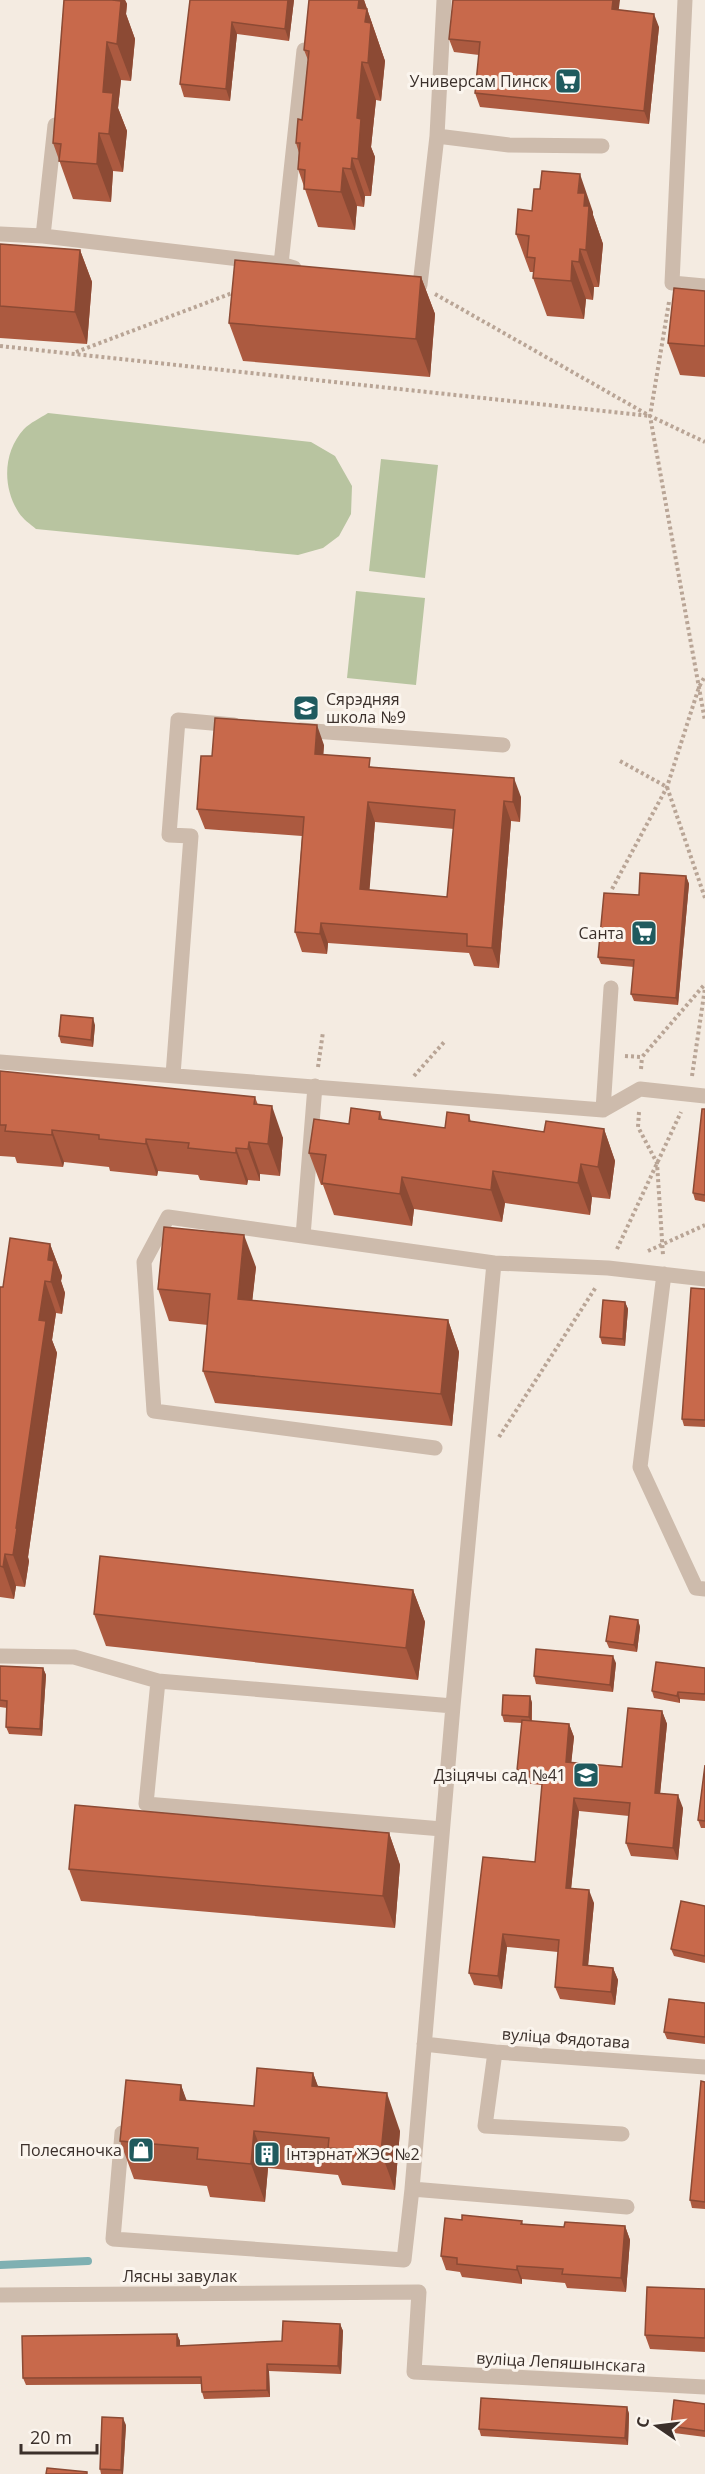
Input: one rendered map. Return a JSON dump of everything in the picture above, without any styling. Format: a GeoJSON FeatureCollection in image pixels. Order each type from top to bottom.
{"type":"FeatureCollection","features":[{"type":"Feature","properties":{"kind":"street"},"geometry":{"type":"LineString","coordinates":[[393,283],[420,285],[437,136],[444,0]]}},
{"type":"Feature","properties":{"kind":"street"},"geometry":{"type":"LineString","coordinates":[[685,0],[672,284],[705,286]]}},
{"type":"Feature","properties":{"kind":"street"},"geometry":{"type":"LineString","coordinates":[[281,264],[304,50]]}},
{"type":"Feature","properties":{"kind":"street"},"geometry":{"type":"LineString","coordinates":[[43,236],[56,110]]}},
{"type":"Feature","properties":{"kind":"street"},"geometry":{"type":"LineString","coordinates":[[437,136],[509,145],[602,146]]}},
{"type":"Feature","properties":{"kind":"street"},"geometry":{"type":"LineString","coordinates":[[0,234],[43,236],[281,264],[313,273]]}},
{"type":"Feature","properties":{"kind":"street"},"geometry":{"type":"LineString","coordinates":[[173,1075],[191,836],[170,835],[178,720],[248,726]]}},
{"type":"Feature","properties":{"kind":"street"},"geometry":{"type":"LineString","coordinates":[[283,728],[503,746]]}},
{"type":"Feature","properties":{"kind":"street"},"geometry":{"type":"LineString","coordinates":[[603,1110],[611,988]]}},
{"type":"Feature","properties":{"kind":"street"},"geometry":{"type":"LineString","coordinates":[[0,1062],[603,1110],[640,1089],[697,1095]]}},
{"type":"Feature","properties":{"kind":"street"},"geometry":{"type":"LineString","coordinates":[[303,1236],[315,1086]]}},
{"type":"Feature","properties":{"kind":"street"},"geometry":{"type":"LineString","coordinates":[[435,1448],[154,1411],[144,1262],[168,1216],[494,1263],[608,1268],[705,1279]]}},
{"type":"Feature","properties":{"kind":"street"},"geometry":{"type":"LineString","coordinates":[[122,2133],[113,2239],[404,2260],[494,1263]]}},
{"type":"Feature","properties":{"kind":"street"},"geometry":{"type":"LineString","coordinates":[[664,1274],[640,1467],[696,1588],[705,1589]]}},
{"type":"Feature","properties":{"kind":"street"},"geometry":{"type":"LineString","coordinates":[[0,1656],[74,1657],[158,1682],[453,1706]]}},
{"type":"Feature","properties":{"kind":"street"},"geometry":{"type":"LineString","coordinates":[[158,1682],[146,1804],[442,1829]]}},
{"type":"Feature","properties":{"kind":"street","name":"вуліца Фядотава"},"geometry":{"type":"LineString","coordinates":[[424,2044],[495,2052],[705,2067]]}},
{"type":"Feature","properties":{"kind":"street"},"geometry":{"type":"LineString","coordinates":[[495,2052],[485,2126],[622,2134]]}},
{"type":"Feature","properties":{"kind":"street"},"geometry":{"type":"LineString","coordinates":[[412,2189],[627,2207]]}},
{"type":"Feature","properties":{"kind":"street","name":"Лясны завулак"},"geometry":{"type":"LineString","coordinates":[[0,2295],[419,2292],[414,2372]]}},
{"type":"Feature","properties":{"kind":"street","name":"вуліца Лепяшынскага"},"geometry":{"type":"LineString","coordinates":[[414,2372],[705,2387]]}},
{"type":"Feature","properties":{"kind":"path"},"geometry":{"type":"LineString","coordinates":[[672,284],[650,416],[705,721]]}},
{"type":"Feature","properties":{"kind":"path"},"geometry":{"type":"LineString","coordinates":[[420,285],[650,416],[705,442]]}},
{"type":"Feature","properties":{"kind":"path"},"geometry":{"type":"LineString","coordinates":[[75,352],[240,290]]}},
{"type":"Feature","properties":{"kind":"path"},"geometry":{"type":"LineString","coordinates":[[0,345],[650,416]]}},
{"type":"Feature","properties":{"kind":"path"},"geometry":{"type":"LineString","coordinates":[[612,889],[667,787],[699,687],[705,676]]}},
{"type":"Feature","properties":{"kind":"path"},"geometry":{"type":"LineString","coordinates":[[620,761],[667,787],[705,898]]}},
{"type":"Feature","properties":{"kind":"path"},"geometry":{"type":"LineString","coordinates":[[606,1054],[642,1057],[705,986]]}},
{"type":"Feature","properties":{"kind":"path"},"geometry":{"type":"LineString","coordinates":[[494,1446],[608,1268],[657,1163],[697,1095],[705,986]]}},
{"type":"Feature","properties":{"kind":"path"},"geometry":{"type":"LineString","coordinates":[[315,1086],[323,1032]]}},
{"type":"Feature","properties":{"kind":"path"},"geometry":{"type":"LineString","coordinates":[[408,1094],[410,1081],[445,1041]]}},
{"type":"Feature","properties":{"kind":"path"},"geometry":{"type":"LineString","coordinates":[[638,1127],[657,1163],[664,1274]]}},
{"type":"Feature","properties":{"kind":"path"},"geometry":{"type":"LineString","coordinates":[[641,1254],[705,1225]]}},
{"type":"Feature","properties":{"kind":"green space"},"geometry":{"type":"Polygon","coordinates":[[[48,413],[311,442],[335,456],[352,486],[351,514],[339,536],[323,548],[298,555],[36,529],[21,515],[13,503],[7,470],[17,438],[26,427],[48,413]]]}},
{"type":"Feature","properties":{"kind":"green space"},"geometry":{"type":"Polygon","coordinates":[[[381,459],[438,465],[425,578],[369,571],[381,459]]]}},
{"type":"Feature","properties":{"kind":"green space"},"geometry":{"type":"Polygon","coordinates":[[[356,591],[425,598],[416,685],[347,678],[356,591]]]}},
{"type":"Feature","properties":{"kind":"building"},"geometry":{"type":"Polygon","coordinates":[[[64,0],[121,1],[117,44],[107,42],[103,92],[113,93],[109,134],[99,133],[97,164],[59,161],[61,144],[53,143],[64,0]]]}},
{"type":"Feature","properties":{"kind":"building"},"geometry":{"type":"Polygon","coordinates":[[[190,0],[288,0],[285,29],[232,22],[226,89],[180,84],[190,0]]]}},
{"type":"Feature","properties":{"kind":"building"},"geometry":{"type":"Polygon","coordinates":[[[309,0],[359,0],[358,8],[367,9],[365,22],[371,23],[368,63],[362,62],[357,118],[361,119],[358,159],[352,158],[351,169],[343,168],[341,192],[304,189],[305,170],[298,169],[300,143],[296,143],[298,119],[302,120],[309,51],[304,50],[309,0]]]}},
{"type":"Feature","properties":{"kind":"building","name":"Универсам Пинск"},"geometry":{"type":"Polygon","coordinates":[[[453,0],[613,0],[612,9],[654,14],[644,111],[475,93],[480,42],[449,39],[453,0]]]}},
{"type":"Feature","properties":{"kind":"building"},"geometry":{"type":"Polygon","coordinates":[[[542,171],[580,174],[578,193],[585,193],[584,206],[589,206],[586,250],[580,249],[579,262],[572,261],[571,281],[533,278],[535,258],[527,257],[529,236],[516,234],[518,209],[532,211],[534,189],[540,189],[542,171]]]}},
{"type":"Feature","properties":{"kind":"building"},"geometry":{"type":"Polygon","coordinates":[[[0,244],[80,250],[75,312],[0,306],[0,244]]]}},
{"type":"Feature","properties":{"kind":"building"},"geometry":{"type":"Polygon","coordinates":[[[235,260],[421,277],[416,339],[229,323],[235,260]]]}},
{"type":"Feature","properties":{"kind":"building"},"geometry":{"type":"Polygon","coordinates":[[[674,288],[705,291],[705,346],[668,343],[674,288]]]}},
{"type":"Feature","properties":{"kind":"building"},"geometry":{"type":"Polygon","coordinates":[[[215,718],[317,725],[315,754],[370,758],[369,767],[514,778],[513,802],[504,801],[492,948],[467,946],[467,934],[321,923],[320,934],[295,932],[304,817],[197,809],[201,756],[212,756],[215,718]],[[368,802],[360,889],[447,897],[455,810],[368,802]]]}},
{"type":"Feature","properties":{"kind":"building","name":"Санта"},"geometry":{"type":"Polygon","coordinates":[[[640,873],[686,876],[676,998],[631,994],[634,960],[598,957],[604,893],[639,895],[640,873]]]}},
{"type":"Feature","properties":{"kind":"building"},"geometry":{"type":"Polygon","coordinates":[[[61,1015],[93,1018],[91,1040],[59,1036],[61,1015]]]}},
{"type":"Feature","properties":{"kind":"building"},"geometry":{"type":"Polygon","coordinates":[[[0,1071],[255,1097],[254,1104],[272,1106],[268,1144],[249,1142],[248,1149],[236,1148],[236,1153],[188,1148],[189,1143],[146,1139],[146,1144],[99,1139],[99,1135],[52,1130],[52,1135],[5,1131],[6,1125],[0,1125],[0,1071]]]}},
{"type":"Feature","properties":{"kind":"building"},"geometry":{"type":"Polygon","coordinates":[[[351,1108],[380,1112],[379,1119],[445,1128],[447,1112],[469,1115],[469,1121],[544,1132],[546,1121],[604,1129],[598,1167],[581,1164],[578,1183],[493,1171],[491,1190],[402,1177],[400,1194],[322,1183],[326,1155],[309,1153],[314,1119],[349,1124],[351,1108]]]}},
{"type":"Feature","properties":{"kind":"building"},"geometry":{"type":"Polygon","coordinates":[[[702,1109],[705,1109],[705,1195],[693,1193],[702,1109]]]}},
{"type":"Feature","properties":{"kind":"building"},"geometry":{"type":"Polygon","coordinates":[[[164,1227],[244,1235],[238,1299],[448,1320],[441,1394],[203,1371],[210,1294],[158,1289],[164,1227]]]}},
{"type":"Feature","properties":{"kind":"building"},"geometry":{"type":"Polygon","coordinates":[[[10,1238],[50,1244],[48,1260],[54,1261],[51,1282],[45,1281],[39,1320],[46,1321],[13,1555],[5,1554],[3,1567],[0,1566],[0,1287],[3,1287],[10,1238]]]}},
{"type":"Feature","properties":{"kind":"building"},"geometry":{"type":"Polygon","coordinates":[[[691,1288],[705,1289],[705,1420],[682,1419],[691,1288]]]}},
{"type":"Feature","properties":{"kind":"building"},"geometry":{"type":"Polygon","coordinates":[[[603,1300],[625,1302],[623,1339],[600,1337],[603,1300]]]}},
{"type":"Feature","properties":{"kind":"building"},"geometry":{"type":"Polygon","coordinates":[[[100,1556],[413,1590],[406,1648],[94,1614],[100,1556]]]}},
{"type":"Feature","properties":{"kind":"building"},"geometry":{"type":"Polygon","coordinates":[[[610,1616],[638,1620],[634,1645],[606,1641],[610,1616]]]}},
{"type":"Feature","properties":{"kind":"building"},"geometry":{"type":"Polygon","coordinates":[[[536,1649],[613,1656],[610,1685],[534,1676],[536,1649]]]}},
{"type":"Feature","properties":{"kind":"building"},"geometry":{"type":"Polygon","coordinates":[[[656,1662],[705,1668],[705,1694],[678,1692],[677,1696],[652,1691],[656,1662]]]}},
{"type":"Feature","properties":{"kind":"building"},"geometry":{"type":"Polygon","coordinates":[[[0,1666],[43,1668],[40,1729],[6,1727],[7,1701],[0,1700],[0,1666]]]}},
{"type":"Feature","properties":{"kind":"building"},"geometry":{"type":"Polygon","coordinates":[[[503,1695],[530,1696],[529,1717],[502,1715],[503,1695]]]}},
{"type":"Feature","properties":{"kind":"building"},"geometry":{"type":"Polygon","coordinates":[[[628,1708],[662,1711],[655,1793],[678,1795],[673,1848],[626,1843],[630,1803],[574,1798],[566,1888],[589,1890],[583,1965],[613,1968],[611,1992],[555,1987],[559,1940],[503,1934],[498,1976],[469,1973],[483,1857],[535,1862],[543,1773],[517,1770],[522,1720],[569,1724],[566,1762],[622,1767],[628,1708]]]}},
{"type":"Feature","properties":{"kind":"building"},"geometry":{"type":"Polygon","coordinates":[[[705,1765],[705,1821],[698,1820],[705,1765]]]}},
{"type":"Feature","properties":{"kind":"building"},"geometry":{"type":"Polygon","coordinates":[[[75,1805],[389,1833],[383,1896],[69,1869],[75,1805]]]}},
{"type":"Feature","properties":{"kind":"building"},"geometry":{"type":"Polygon","coordinates":[[[681,1901],[705,1906],[705,1956],[671,1949],[681,1901]]]}},
{"type":"Feature","properties":{"kind":"building"},"geometry":{"type":"Polygon","coordinates":[[[669,1999],[705,2003],[705,2037],[664,2032],[669,1999]]]}},
{"type":"Feature","properties":{"kind":"building"},"geometry":{"type":"Polygon","coordinates":[[[257,2068],[313,2073],[312,2086],[387,2093],[381,2152],[328,2148],[329,2138],[254,2131],[251,2164],[197,2159],[198,2148],[120,2141],[126,2080],[181,2085],[180,2100],[254,2106],[257,2068]]]}},
{"type":"Feature","properties":{"kind":"building"},"geometry":{"type":"Polygon","coordinates":[[[701,2081],[705,2082],[705,2202],[690,2200],[701,2081]]]}},
{"type":"Feature","properties":{"kind":"building"},"geometry":{"type":"Polygon","coordinates":[[[462,2215],[522,2221],[521,2224],[564,2227],[565,2222],[625,2226],[621,2278],[562,2274],[563,2269],[517,2266],[517,2270],[457,2264],[457,2258],[441,2256],[445,2218],[462,2220],[462,2215]]]}},
{"type":"Feature","properties":{"kind":"building"},"geometry":{"type":"Polygon","coordinates":[[[647,2287],[705,2289],[705,2338],[645,2335],[647,2287]]]}},
{"type":"Feature","properties":{"kind":"building"},"geometry":{"type":"Polygon","coordinates":[[[283,2321],[340,2324],[338,2366],[267,2364],[267,2390],[202,2392],[201,2377],[23,2378],[22,2336],[177,2334],[177,2346],[282,2341],[283,2321]]]}},
{"type":"Feature","properties":{"kind":"building"},"geometry":{"type":"Polygon","coordinates":[[[481,2398],[627,2407],[625,2438],[479,2429],[481,2398]]]}},
{"type":"Feature","properties":{"kind":"building"},"geometry":{"type":"Polygon","coordinates":[[[674,2400],[705,2404],[705,2431],[671,2426],[674,2400]]]}},
{"type":"Feature","properties":{"kind":"building"},"geometry":{"type":"Polygon","coordinates":[[[102,2417],[123,2418],[121,2470],[100,2469],[102,2417]]]}},
{"type":"Feature","properties":{"kind":"building"},"geometry":{"type":"Polygon","coordinates":[[[47,2468],[87,2472],[87,2474],[46,2474],[47,2468]]]}},
{"type":"Feature","properties":{"kind":"waterway"},"geometry":{"type":"LineString","coordinates":[[0,2265],[88,2261]]}},
{"type":"Feature","properties":{"kind":"place","name":"Универсам Пинск"},"geometry":{"type":"Point","coordinates":[568,81]}},
{"type":"Feature","properties":{"kind":"place","name":"Сярэдняя школа №9"},"geometry":{"type":"Point","coordinates":[306,708]}},
{"type":"Feature","properties":{"kind":"place","name":"Санта"},"geometry":{"type":"Point","coordinates":[644,933]}},
{"type":"Feature","properties":{"kind":"place","name":"Дзіцячы сад №41"},"geometry":{"type":"Point","coordinates":[586,1775]}},
{"type":"Feature","properties":{"kind":"place","name":"Полесяночка"},"geometry":{"type":"Point","coordinates":[141,2150]}},
{"type":"Feature","properties":{"kind":"place","name":"Інтэрнат ЖЭС №2"},"geometry":{"type":"Point","coordinates":[267,2154]}}]}
